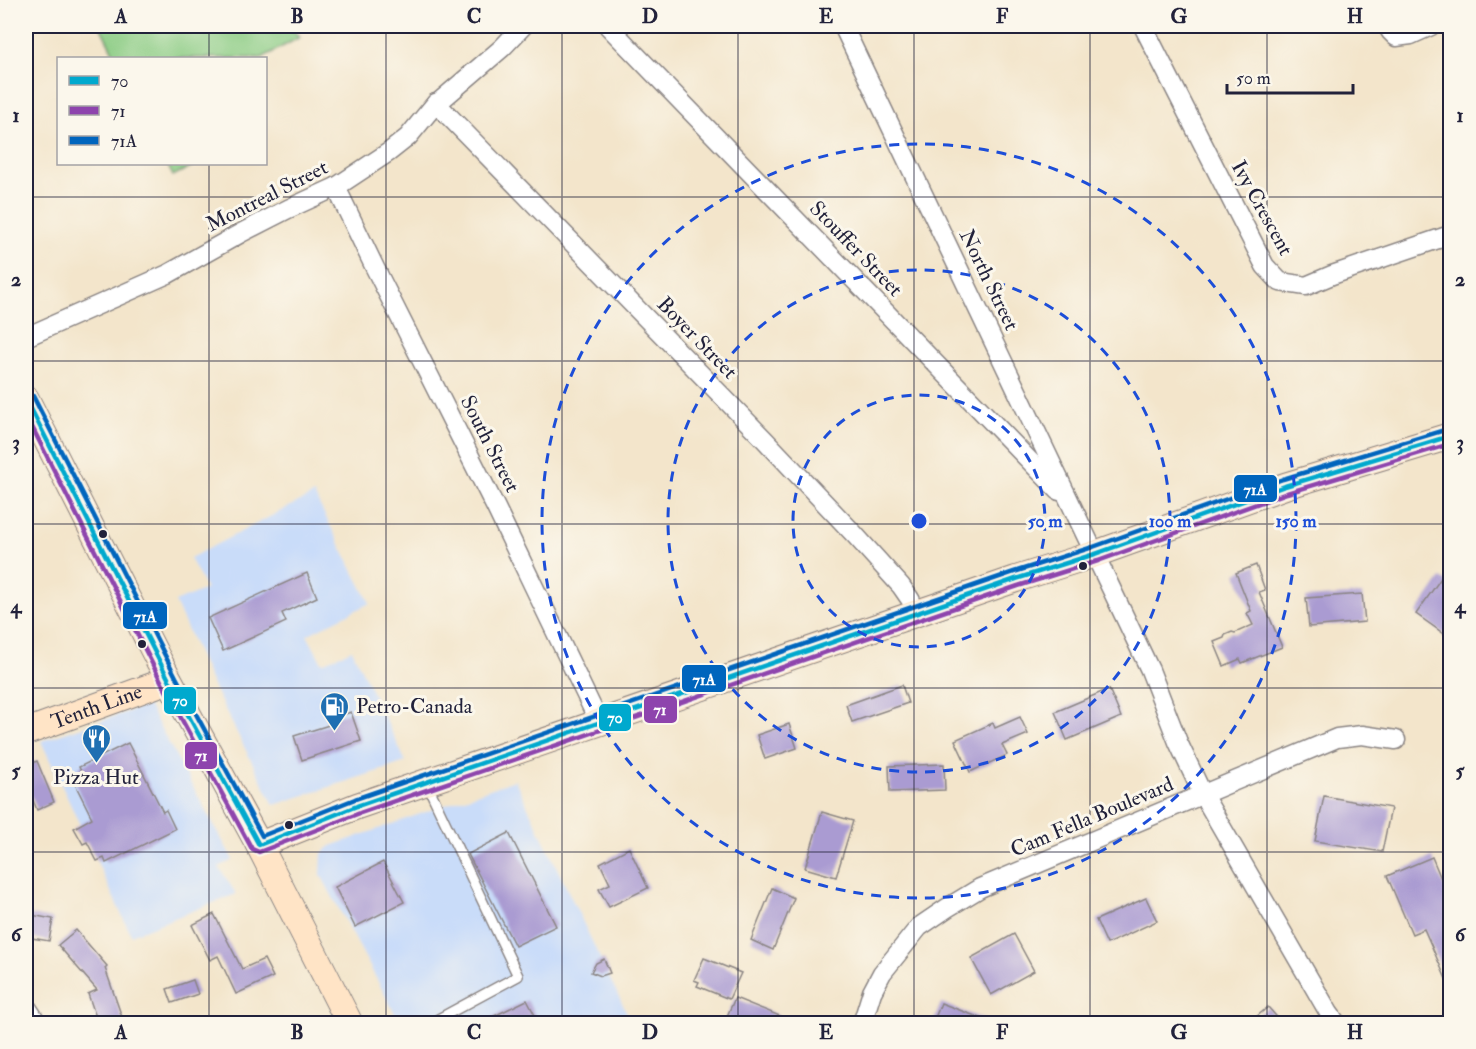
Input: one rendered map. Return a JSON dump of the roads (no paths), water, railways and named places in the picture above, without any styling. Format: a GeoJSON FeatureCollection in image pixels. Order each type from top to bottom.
{"type":"FeatureCollection","features":[{"type":"Feature","properties":{"kind":"main road"},"geometry":{"type":"LineString","coordinates":[[26,399],[169,680],[259,845],[350,1023]]}},
{"type":"Feature","properties":{"kind":"main road"},"geometry":{"type":"LineString","coordinates":[[259,845],[357,806],[1016,579],[1095,554],[1285,486],[1450,436]]}},
{"type":"Feature","properties":{"kind":"main road","name":"Tenth Line"},"geometry":{"type":"LineString","coordinates":[[26,732],[169,680]]}},
{"type":"Feature","properties":{"kind":"street","name":"Montreal Street"},"geometry":{"type":"LineString","coordinates":[[26,337],[168,274],[288,209],[336,187],[408,137],[436,103],[502,48],[523,26]]}},
{"type":"Feature","properties":{"kind":"street","name":"Stouffer Street"},"geometry":{"type":"LineString","coordinates":[[608,26],[1071,503]]}},
{"type":"Feature","properties":{"kind":"street","name":"North Street"},"geometry":{"type":"LineString","coordinates":[[843,26],[1150,670],[1178,742],[1203,795],[1329,1013],[1337,1023]]}},
{"type":"Feature","properties":{"kind":"street","name":"Ivy Crescent"},"geometry":{"type":"LineString","coordinates":[[1143,26],[1265,266],[1280,282],[1306,286],[1332,274],[1450,235]]}},
{"type":"Feature","properties":{"kind":"street"},"geometry":{"type":"LineString","coordinates":[[1390,26],[1390,31],[1396,37],[1411,35],[1431,26]]}},
{"type":"Feature","properties":{"kind":"street","name":"Boyer Street"},"geometry":{"type":"LineString","coordinates":[[436,103],[756,430],[901,586],[917,613]]}},
{"type":"Feature","properties":{"kind":"street","name":"South Street"},"geometry":{"type":"LineString","coordinates":[[336,187],[491,497],[599,722]]}},
{"type":"Feature","properties":{"kind":"street","name":"Cam Fella Boulevard"},"geometry":{"type":"LineString","coordinates":[[862,1023],[872,992],[882,973],[919,927],[980,888],[1337,738],[1362,735],[1396,740]]}},
{"type":"Feature","properties":{"kind":"street"},"geometry":{"type":"LineString","coordinates":[[26,1006],[38,1023]]}},
{"type":"Feature","properties":{"kind":"lane"},"geometry":{"type":"LineString","coordinates":[[426,782],[518,976],[429,1023]]}},
{"type":"Feature","properties":{"kind":"place","name":"Petro-Canada"},"geometry":{"type":"Point","coordinates":[335,732]}},
{"type":"Feature","properties":{"kind":"place","name":"Pizza Hut"},"geometry":{"type":"Point","coordinates":[96,764]}}]}
